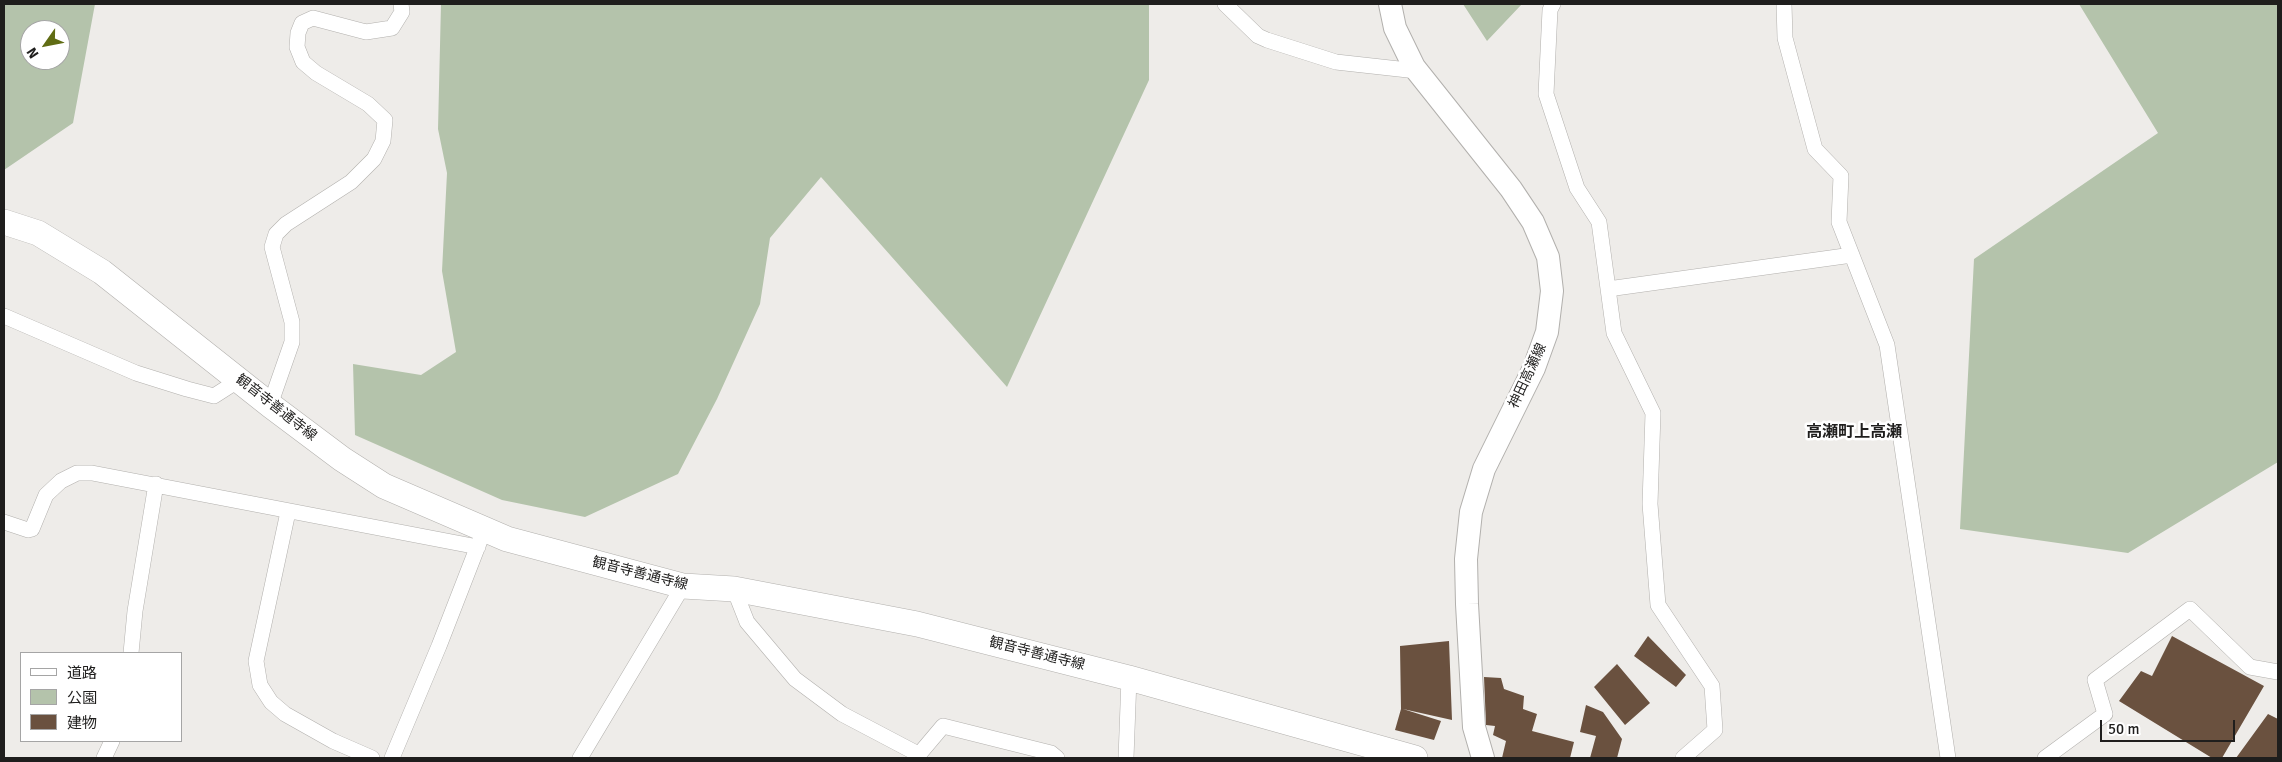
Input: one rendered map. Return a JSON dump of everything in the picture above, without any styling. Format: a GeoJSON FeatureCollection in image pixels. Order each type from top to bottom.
{"type":"FeatureCollection","features":[{"type":"Feature","properties":{"kind":"main road","name":"神田高瀬線"},"geometry":{"type":"LineString","coordinates":[[1390,4],[1395,28],[1418,72],[1511,189],[1533,222],[1548,257],[1552,291],[1547,332],[1534,368],[1484,469],[1471,512],[1466,559],[1467,604],[1474,726],[1483,758]]}},
{"type":"Feature","properties":{"kind":"main road","name":"観音寺善通寺線"},"geometry":{"type":"LineString","coordinates":[[4,222],[38,233],[102,272],[342,458],[384,486],[481,538],[507,539],[683,586],[734,588],[917,624],[1129,678],[1415,758]]}},
{"type":"Feature","properties":{"kind":"street"},"geometry":{"type":"LineString","coordinates":[[270,404],[292,342],[292,322],[272,247],[276,234],[286,224],[351,182],[374,159],[383,141],[386,120],[368,104],[316,73],[303,62],[297,47],[298,33],[302,24],[313,18],[366,32],[392,28],[402,12],[402,4]]}},
{"type":"Feature","properties":{"kind":"street"},"geometry":{"type":"LineString","coordinates":[[1225,4],[1258,36],[1267,40],[1336,62],[1418,72]]}},
{"type":"Feature","properties":{"kind":"street"},"geometry":{"type":"LineString","coordinates":[[1553,4],[1550,10],[1546,94],[1577,188],[1599,222],[1614,333],[1653,413],[1650,504],[1658,605],[1712,686],[1715,730],[1683,758]]}},
{"type":"Feature","properties":{"kind":"street"},"geometry":{"type":"LineString","coordinates":[[1784,4],[1785,38],[1815,149],[1841,176],[1839,222],[1887,345],[1948,758]]}},
{"type":"Feature","properties":{"kind":"street"},"geometry":{"type":"LineString","coordinates":[[1608,289],[1852,256]]}},
{"type":"Feature","properties":{"kind":"street"},"geometry":{"type":"LineString","coordinates":[[4,316],[136,374],[187,389],[214,396],[239,380]]}},
{"type":"Feature","properties":{"kind":"street"},"geometry":{"type":"LineString","coordinates":[[4,522],[32,529],[46,495],[61,481],[77,472],[92,472],[288,512],[481,538],[439,646],[392,758]]}},
{"type":"Feature","properties":{"kind":"street"},"geometry":{"type":"LineString","coordinates":[[131,652],[135,611],[156,484]]}},
{"type":"Feature","properties":{"kind":"street"},"geometry":{"type":"LineString","coordinates":[[288,512],[256,661],[260,685],[271,702],[285,714],[333,741],[372,758]]}},
{"type":"Feature","properties":{"kind":"street"},"geometry":{"type":"LineString","coordinates":[[580,758],[683,586]]}},
{"type":"Feature","properties":{"kind":"street"},"geometry":{"type":"LineString","coordinates":[[734,588],[747,622],[795,679],[842,714],[917,756],[943,726],[1051,753],[1057,758]]}},
{"type":"Feature","properties":{"kind":"street"},"geometry":{"type":"LineString","coordinates":[[2045,758],[2105,714],[2095,680],[2190,609],[2250,667],[2278,672]]}},
{"type":"Feature","properties":{"kind":"street"},"geometry":{"type":"LineString","coordinates":[[1126,758],[1129,678]]}},
{"type":"Feature","properties":{"kind":"street"},"geometry":{"type":"LineString","coordinates":[[104,758],[112,742]]}},
{"type":"Feature","properties":{"kind":"green space"},"geometry":{"type":"Polygon","coordinates":[[[4,4],[95,4],[73,123],[4,170],[4,4]]]}},
{"type":"Feature","properties":{"kind":"green space"},"geometry":{"type":"Polygon","coordinates":[[[441,4],[1149,4],[1149,80],[1007,387],[821,177],[770,238],[760,304],[717,399],[678,474],[585,517],[502,500],[355,435],[353,364],[421,375],[456,352],[442,271],[447,173],[438,129],[441,4]]]}},
{"type":"Feature","properties":{"kind":"green space"},"geometry":{"type":"Polygon","coordinates":[[[1463,4],[1522,4],[1487,41],[1463,4]]]}},
{"type":"Feature","properties":{"kind":"green space"},"geometry":{"type":"Polygon","coordinates":[[[2079,4],[2278,4],[2278,462],[2128,553],[1960,529],[1974,259],[2158,133],[2079,4]]]}},
{"type":"Feature","properties":{"kind":"building"},"geometry":{"type":"Polygon","coordinates":[[[1648,636],[1686,675],[1676,687],[1634,656],[1648,636]]]}},
{"type":"Feature","properties":{"kind":"building"},"geometry":{"type":"Polygon","coordinates":[[[2172,636],[2264,686],[2222,758],[2212,758],[2119,701],[2141,671],[2152,676],[2172,636]]]}},
{"type":"Feature","properties":{"kind":"building"},"geometry":{"type":"Polygon","coordinates":[[[1449,641],[1452,720],[1403,709],[1441,721],[1434,740],[1395,730],[1401,709],[1400,646],[1449,641]]]}},
{"type":"Feature","properties":{"kind":"building"},"geometry":{"type":"Polygon","coordinates":[[[1617,664],[1650,703],[1625,725],[1594,687],[1617,664]]]}},
{"type":"Feature","properties":{"kind":"building"},"geometry":{"type":"Polygon","coordinates":[[[1484,677],[1501,678],[1504,689],[1524,696],[1523,709],[1537,714],[1532,731],[1574,742],[1570,758],[1502,758],[1506,741],[1493,735],[1495,726],[1486,725],[1484,677]]]}},
{"type":"Feature","properties":{"kind":"building"},"geometry":{"type":"Polygon","coordinates":[[[1586,705],[1603,712],[1622,739],[1617,758],[1590,758],[1596,736],[1580,732],[1586,705]]]}},
{"type":"Feature","properties":{"kind":"building"},"geometry":{"type":"Polygon","coordinates":[[[2268,714],[2278,719],[2278,758],[2236,758],[2268,714]]]}},
{"type":"Feature","properties":{"kind":"district","name":"高瀬町上高瀬"},"geometry":{"type":"Point","coordinates":[1854,433]}}]}
